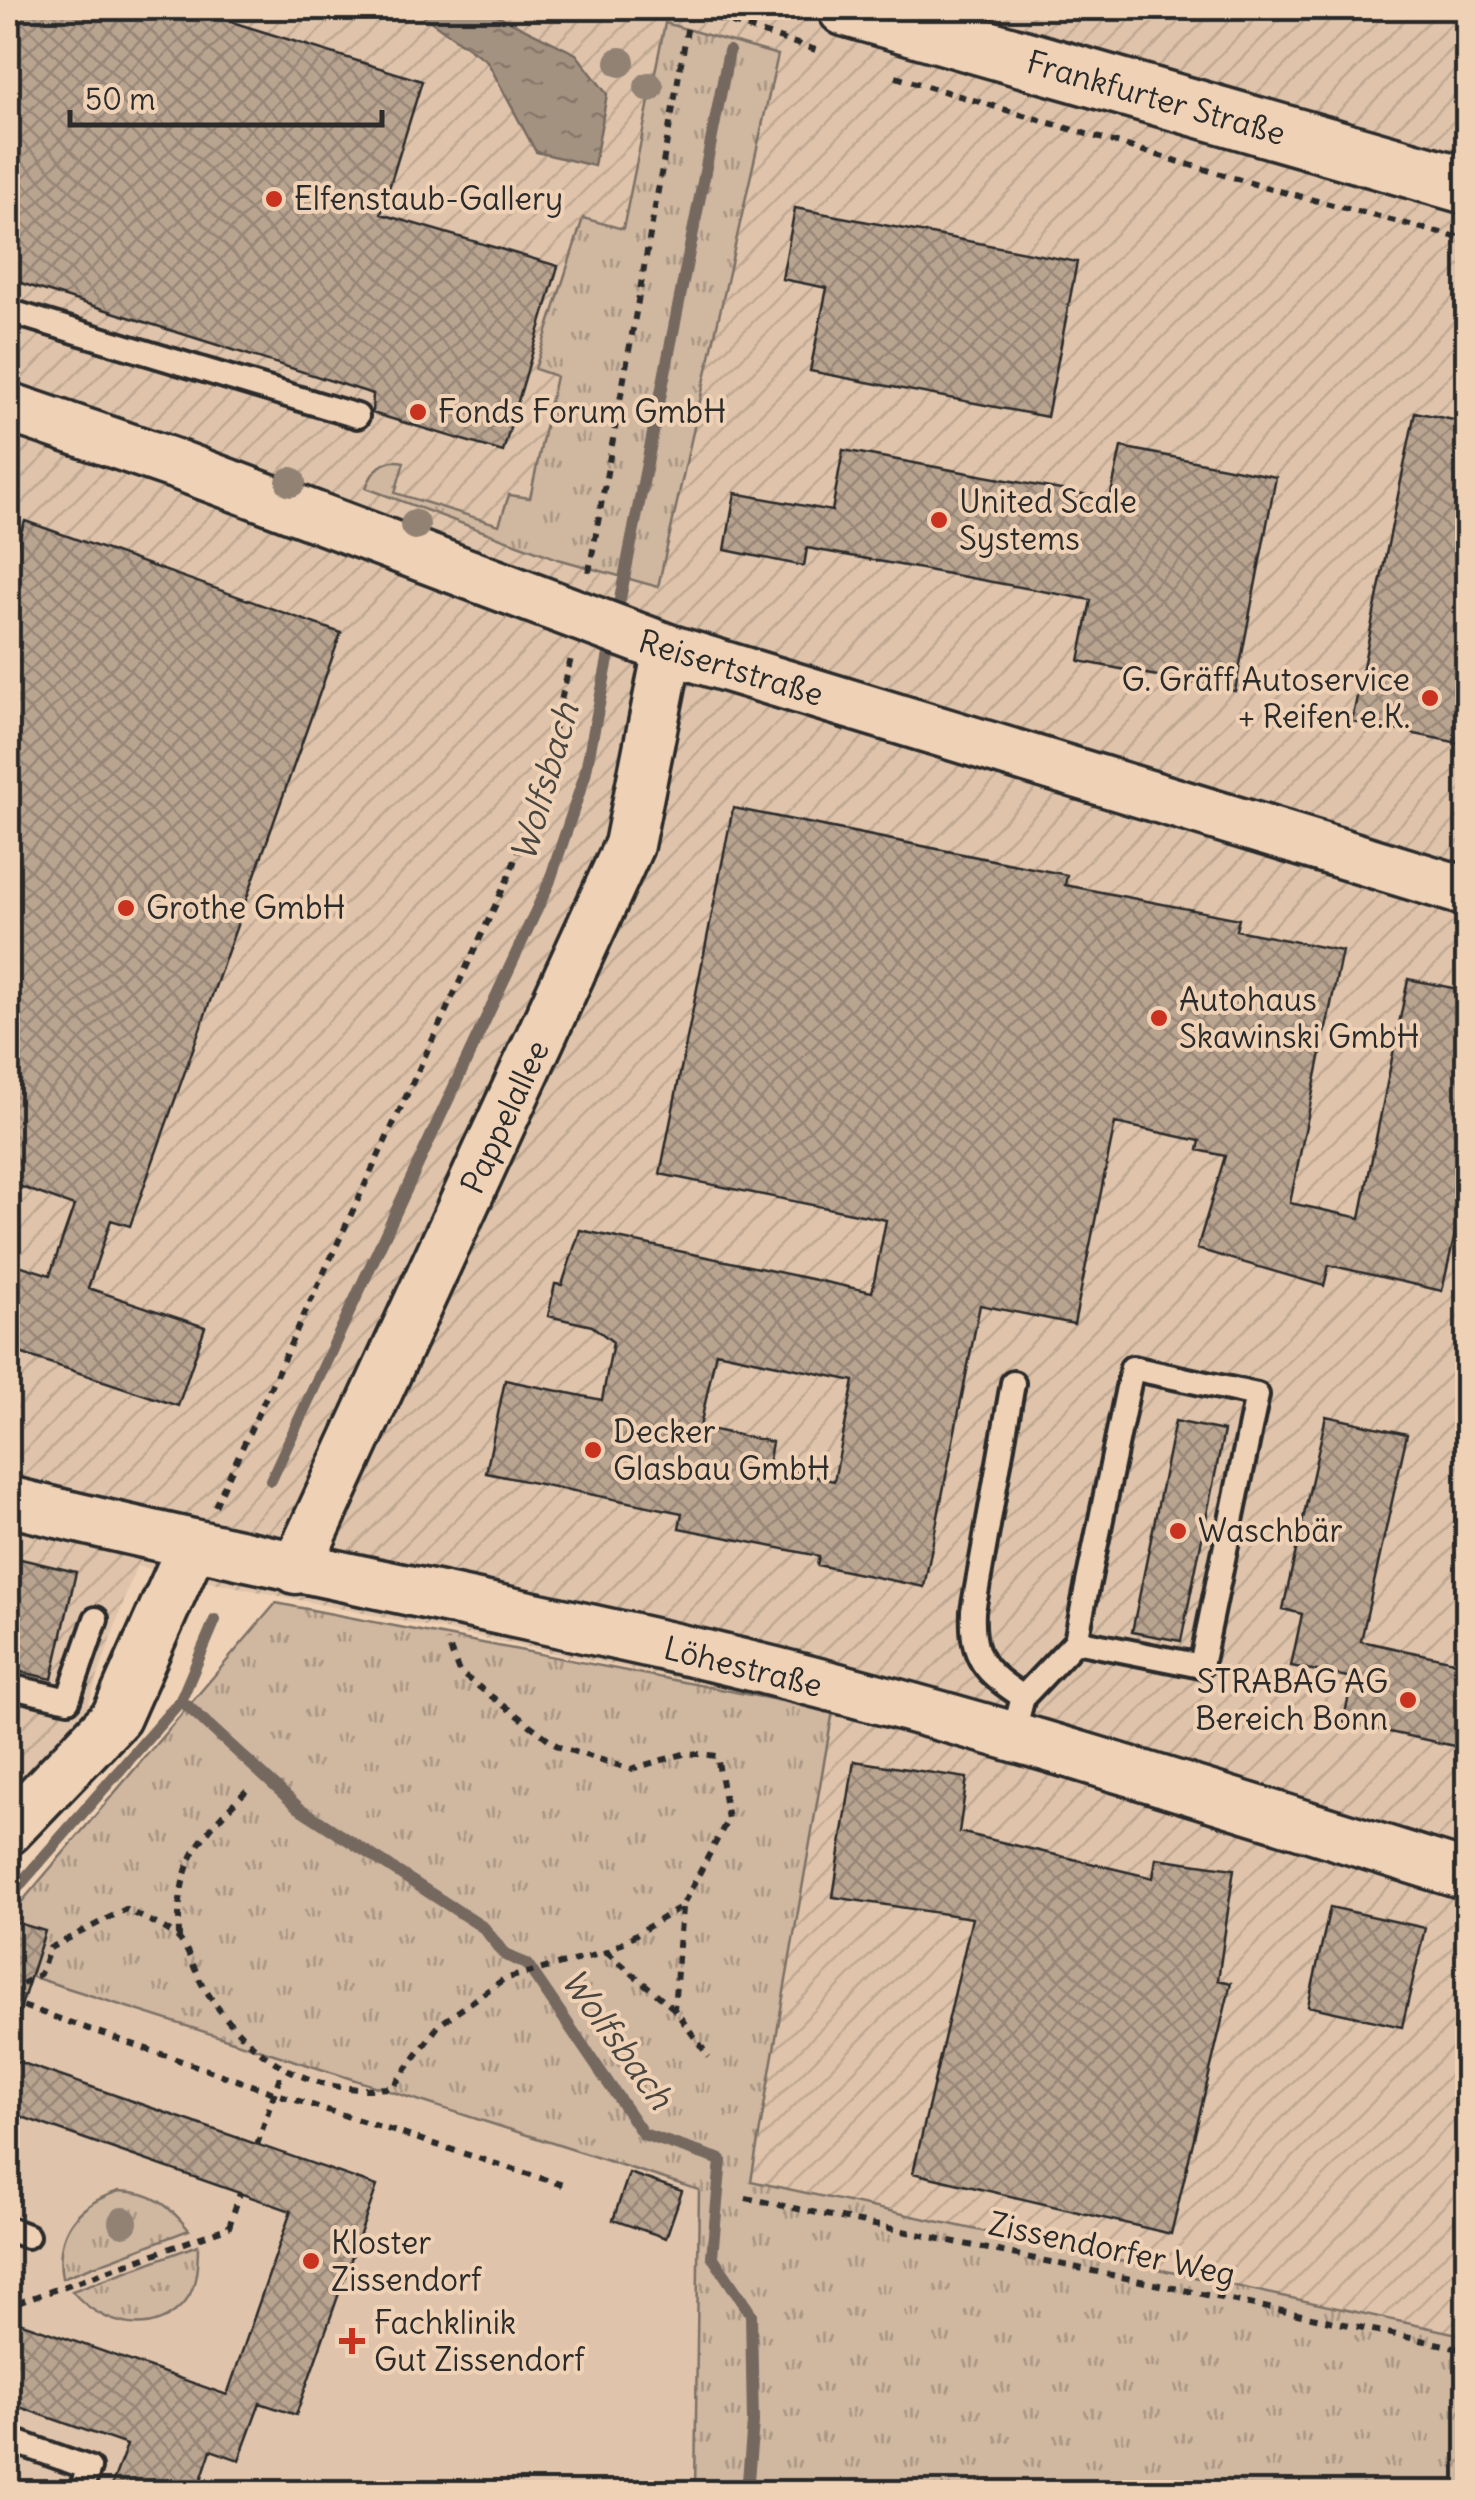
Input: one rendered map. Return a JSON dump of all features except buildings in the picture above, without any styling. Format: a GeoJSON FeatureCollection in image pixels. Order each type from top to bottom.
{"type":"FeatureCollection","features":[{"type":"Feature","properties":{"kind":"main road","name":"Frankfurter Straße"},"geometry":{"type":"LineString","coordinates":[[842,33],[1468,186]]}},
{"type":"Feature","properties":{"kind":"street","name":"Reisertstraße"},"geometry":{"type":"LineString","coordinates":[[8,407],[178,466],[652,644],[1468,892]]}},
{"type":"Feature","properties":{"kind":"street","name":"Pappelallee"},"geometry":{"type":"LineString","coordinates":[[296,1569],[630,845],[652,644]]}},
{"type":"Feature","properties":{"kind":"street","name":"Löhestraße"},"geometry":{"type":"LineString","coordinates":[[8,1500],[192,1546],[430,1598],[1018,1716],[1468,1876]]}},
{"type":"Feature","properties":{"kind":"street"},"geometry":{"type":"LineString","coordinates":[[8,1830],[116,1717],[192,1546]]}},
{"type":"Feature","properties":{"kind":"lane"},"geometry":{"type":"LineString","coordinates":[[8,311],[357,416]]}},
{"type":"Feature","properties":{"kind":"lane"},"geometry":{"type":"LineString","coordinates":[[1013,1383],[973,1610],[971,1644],[1018,1716],[1076,1641],[1132,1368],[1257,1395],[1201,1666],[1076,1641]]}},
{"type":"Feature","properties":{"kind":"lane"},"geometry":{"type":"LineString","coordinates":[[8,1686],[68,1700],[96,1619]]}},
{"type":"Feature","properties":{"kind":"lane"},"geometry":{"type":"LineString","coordinates":[[8,2439],[89,2468],[80,2492]]}},
{"type":"Feature","properties":{"kind":"path"},"geometry":{"type":"LineString","coordinates":[[192,1546],[233,1474],[508,876],[540,790],[586,620],[689,8],[842,33]]}},
{"type":"Feature","properties":{"kind":"path"},"geometry":{"type":"LineString","coordinates":[[895,76],[1264,187],[1468,240]]}},
{"type":"Feature","properties":{"kind":"path"},"geometry":{"type":"LineString","coordinates":[[430,1598],[459,1672],[559,1747],[632,1769],[687,1752],[717,1756],[728,1819],[682,1906],[674,2009]]}},
{"type":"Feature","properties":{"kind":"path"},"geometry":{"type":"LineString","coordinates":[[250,1787],[188,1859],[178,1897],[179,1938],[204,1988],[243,2042],[282,2070],[358,2092],[393,2086],[439,2025],[504,1979],[547,1964],[608,1952],[682,1906]]}},
{"type":"Feature","properties":{"kind":"path"},"geometry":{"type":"LineString","coordinates":[[8,1992],[40,1974],[50,1948],[126,1909],[179,1938]]}},
{"type":"Feature","properties":{"kind":"path"},"geometry":{"type":"LineString","coordinates":[[608,1952],[674,2009],[709,2057]]}},
{"type":"Feature","properties":{"kind":"path"},"geometry":{"type":"LineString","coordinates":[[8,2001],[274,2094],[568,2187]]}},
{"type":"Feature","properties":{"kind":"path"},"geometry":{"type":"LineString","coordinates":[[258,2146],[282,2070]]}},
{"type":"Feature","properties":{"kind":"path"},"geometry":{"type":"LineString","coordinates":[[18,2303],[229,2227],[240,2193]]}},
{"type":"Feature","properties":{"kind":"path","name":"Zissendorfer Weg"},"geometry":{"type":"LineString","coordinates":[[746,2198],[1468,2350]]}},
{"type":"Feature","properties":{"kind":"shaded area"},"geometry":{"type":"Polygon","coordinates":[[[8,8],[1467,8],[1467,2336],[750,2181],[833,1711],[136,1566],[85,1714],[8,1795],[8,8]]]}},
{"type":"Feature","properties":{"kind":"shaded area","name":"Fachklinik Gut Zissendorf"},"geometry":{"type":"Polygon","coordinates":[[[8,1969],[700,2190],[695,2492],[8,2492],[8,1969]]]}},
{"type":"Feature","properties":{"kind":"green space"},"geometry":{"type":"Polygon","coordinates":[[[665,23],[778,55],[658,587],[558,559],[366,488],[380,467],[404,462],[395,493],[499,525],[509,495],[530,498],[556,376],[535,369],[583,218],[623,229],[665,23]]]}},
{"type":"Feature","properties":{"kind":"green space"},"geometry":{"type":"Polygon","coordinates":[[[276,1603],[833,1711],[751,2181],[1467,2336],[1467,2492],[695,2492],[699,2190],[8,1969],[8,1918],[276,1603]]]}},
{"type":"Feature","properties":{"kind":"green space"},"geometry":{"type":"Polygon","coordinates":[[[119,2191],[159,2201],[189,2230],[62,2278],[61,2247],[71,2222],[91,2204],[119,2191]]]}},
{"type":"Feature","properties":{"kind":"green space"},"geometry":{"type":"Polygon","coordinates":[[[198,2245],[190,2294],[174,2312],[160,2320],[129,2324],[113,2320],[72,2291],[198,2245]]]}},
{"type":"Feature","properties":{"kind":"water"},"geometry":{"type":"Polygon","coordinates":[[[412,8],[483,8],[576,54],[607,94],[594,166],[536,152],[487,61],[412,8]]]}},
{"type":"Feature","properties":{"kind":"waterway","name":"Wolfsbach"},"geometry":{"type":"LineString","coordinates":[[271,1480],[549,883],[585,775],[729,51]]}},
{"type":"Feature","properties":{"kind":"waterway","name":"Wolfsbach"},"geometry":{"type":"LineString","coordinates":[[215,1620],[181,1700],[299,1808],[484,1928],[505,1955],[527,1964],[643,2134],[721,2160],[712,2256],[751,2314],[753,2422],[747,2492]]}},
{"type":"Feature","properties":{"kind":"waterway"},"geometry":{"type":"LineString","coordinates":[[8,1898],[181,1700]]}},
{"type":"Feature","properties":{"kind":"place","name":"Elfenstaub-Gallery"},"geometry":{"type":"Point","coordinates":[274,199]}},
{"type":"Feature","properties":{"kind":"place","name":"Fonds Forum GmbH"},"geometry":{"type":"Point","coordinates":[418,412]}},
{"type":"Feature","properties":{"kind":"place","name":"United Scale Systems"},"geometry":{"type":"Point","coordinates":[939,520]}},
{"type":"Feature","properties":{"kind":"place","name":"G. Gräff Autoservice + Reifen e.K."},"geometry":{"type":"Point","coordinates":[1430,698]}},
{"type":"Feature","properties":{"kind":"place","name":"Grothe GmbH"},"geometry":{"type":"Point","coordinates":[126,908]}},
{"type":"Feature","properties":{"kind":"place","name":"Autohaus Skawinski GmbH"},"geometry":{"type":"Point","coordinates":[1159,1018]}},
{"type":"Feature","properties":{"kind":"place","name":"Decker Glasbau GmbH"},"geometry":{"type":"Point","coordinates":[593,1450]}},
{"type":"Feature","properties":{"kind":"place","name":"Waschbär"},"geometry":{"type":"Point","coordinates":[1178,1531]}},
{"type":"Feature","properties":{"kind":"place","name":"STRABAG AG Bereich Bonn"},"geometry":{"type":"Point","coordinates":[1408,1700]}},
{"type":"Feature","properties":{"kind":"place","name":"Kloster Zissendorf"},"geometry":{"type":"Point","coordinates":[311,2261]}},
{"type":"Feature","properties":{"kind":"place","name":"Fachklinik Gut Zissendorf"},"geometry":{"type":"Point","coordinates":[352,2341]}}]}
